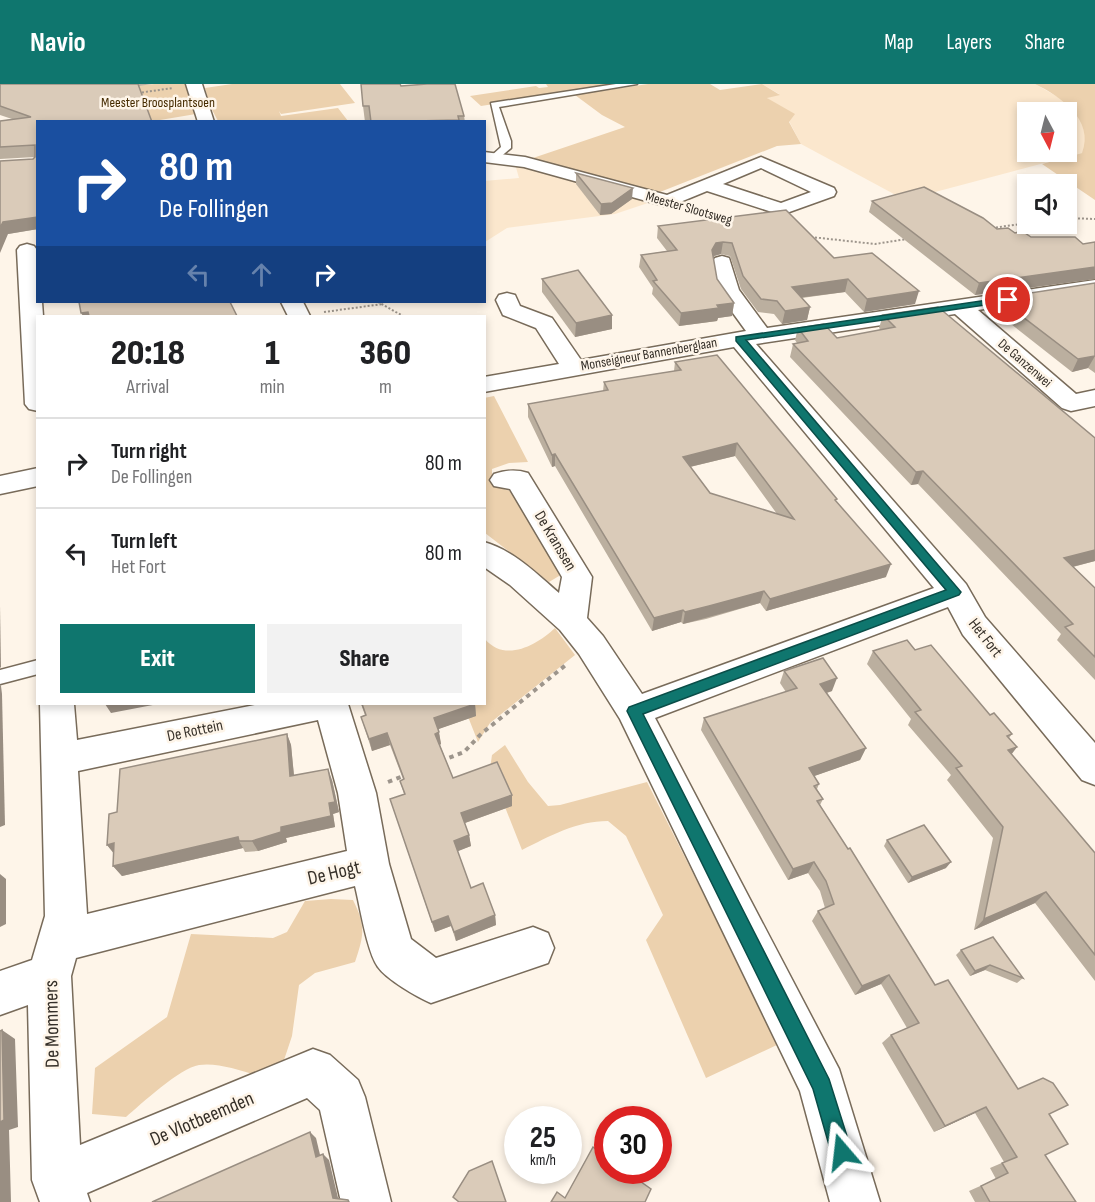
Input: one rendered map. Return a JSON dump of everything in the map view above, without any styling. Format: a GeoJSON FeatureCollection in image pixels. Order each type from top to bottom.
{"type":"FeatureCollection","features":[{"type":"Feature","properties":{"kind":"street"},"geometry":{"type":"LineString","coordinates":[[194,84],[205,120]]}},
{"type":"Feature","properties":{"kind":"street","name":"Meester Slootsweg"},"geometry":{"type":"LineString","coordinates":[[488,162],[525,162],[668,201]]}},
{"type":"Feature","properties":{"kind":"street"},"geometry":{"type":"LineString","coordinates":[[668,201],[706,185],[761,162],[827,192],[781,209],[706,185]]}},
{"type":"Feature","properties":{"kind":"street"},"geometry":{"type":"LineString","coordinates":[[24,250],[36,382]]}},
{"type":"Feature","properties":{"kind":"street"},"geometry":{"type":"LineString","coordinates":[[722,262],[728,291],[750,337]]}},
{"type":"Feature","properties":{"kind":"street","name":"Monseigneur Bannenberglaan"},"geometry":{"type":"LineString","coordinates":[[486,385],[573,367],[750,337],[1095,286]]}},
{"type":"Feature","properties":{"kind":"street","name":"Monseigneur Bannenberglaan"},"geometry":{"type":"LineString","coordinates":[[507,300],[511,310],[544,323],[573,367]]}},
{"type":"Feature","properties":{"kind":"street","name":"De Ganzenwei"},"geometry":{"type":"LineString","coordinates":[[961,307],[1071,403],[1095,398]]}},
{"type":"Feature","properties":{"kind":"street","name":"Het Fort"},"geometry":{"type":"LineString","coordinates":[[750,337],[955,592],[974,626],[1095,769]]}},
{"type":"Feature","properties":{"kind":"street"},"geometry":{"type":"LineString","coordinates":[[0,485],[36,477]]}},
{"type":"Feature","properties":{"kind":"street","name":"De Kranssen"},"geometry":{"type":"LineString","coordinates":[[504,480],[518,479],[577,577],[581,633]]}},
{"type":"Feature","properties":{"kind":"street"},"geometry":{"type":"LineString","coordinates":[[486,553],[521,577],[581,633],[634,711],[822,1086],[855,1202]]}},
{"type":"Feature","properties":{"kind":"street"},"geometry":{"type":"LineString","coordinates":[[634,711],[955,592]]}},
{"type":"Feature","properties":{"kind":"street","name":"De Mommers"},"geometry":{"type":"LineString","coordinates":[[57,705],[66,916],[55,958],[61,1191]]}},
{"type":"Feature","properties":{"kind":"street","name":"De Rottein"},"geometry":{"type":"LineString","coordinates":[[60,759],[325,705]]}},
{"type":"Feature","properties":{"kind":"street","name":"De Rottein"},"geometry":{"type":"LineString","coordinates":[[330,705],[357,793],[369,864]]}},
{"type":"Feature","properties":{"kind":"street","name":"De Hogt"},"geometry":{"type":"LineString","coordinates":[[0,993],[55,958],[369,864],[393,952],[431,981],[533,948]]}},
{"type":"Feature","properties":{"kind":"street","name":"De Vlotbeemden"},"geometry":{"type":"LineString","coordinates":[[61,1191],[312,1072],[341,1097],[366,1202]]}},
{"type":"Feature","properties":{"kind":"lane"},"geometry":{"type":"LineString","coordinates":[[488,162],[506,148],[506,141],[494,105],[633,84]]}},
{"type":"Feature","properties":{"kind":"lane"},"geometry":{"type":"LineString","coordinates":[[0,677],[36,668]]}},
{"type":"Feature","properties":{"kind":"path"},"geometry":{"type":"LineString","coordinates":[[128,94],[194,84]]}},
{"type":"Feature","properties":{"kind":"path","name":"Meester Slootsweg"},"geometry":{"type":"LineString","coordinates":[[668,201],[730,219]]}},
{"type":"Feature","properties":{"kind":"path"},"geometry":{"type":"LineString","coordinates":[[1077,218],[1095,219]]}},
{"type":"Feature","properties":{"kind":"path"},"geometry":{"type":"LineString","coordinates":[[983,229],[1017,224]]}},
{"type":"Feature","properties":{"kind":"path"},"geometry":{"type":"LineString","coordinates":[[809,237],[875,244],[907,239]]}},
{"type":"Feature","properties":{"kind":"path"},"geometry":{"type":"LineString","coordinates":[[297,311],[383,304],[402,315]]}},
{"type":"Feature","properties":{"kind":"path"},"geometry":{"type":"LineString","coordinates":[[434,764],[464,752],[581,633]]}},
{"type":"Feature","properties":{"kind":"path"},"geometry":{"type":"LineString","coordinates":[[357,793],[412,772]]}},
{"type":"Feature","properties":{"kind":"shaded area"},"geometry":{"type":"Polygon","coordinates":[[[762,84],[1035,84],[1065,102],[1017,102],[1017,162],[1048,162],[905,200],[801,144],[789,121],[766,97],[779,94],[762,84]]]}},
{"type":"Feature","properties":{"kind":"shaded area"},"geometry":{"type":"Polygon","coordinates":[[[1077,114],[1083,120],[1086,129],[1086,146],[1082,153],[1077,154],[1077,114]]]}},
{"type":"Feature","properties":{"kind":"shaded area"},"geometry":{"type":"Polygon","coordinates":[[[515,164],[522,164],[651,202],[615,214],[507,228],[486,241],[486,181],[519,178],[515,164]]]}},
{"type":"Feature","properties":{"kind":"green space","name":"Meester Broosplantsoen"},"geometry":{"type":"Polygon","coordinates":[[[154,84],[188,84],[196,114],[145,120],[105,89],[154,84]]]}},
{"type":"Feature","properties":{"kind":"green space"},"geometry":{"type":"Polygon","coordinates":[[[232,84],[340,84],[355,103],[281,114],[279,111],[281,116],[338,108],[347,120],[217,120],[209,104],[205,88],[232,84]]]}},
{"type":"Feature","properties":{"kind":"green space"},"geometry":{"type":"Polygon","coordinates":[[[546,84],[625,84],[481,106],[470,96],[536,86],[548,87],[546,84]]]}},
{"type":"Feature","properties":{"kind":"green space"},"geometry":{"type":"Polygon","coordinates":[[[648,84],[710,84],[720,90],[762,84],[780,95],[767,98],[795,114],[789,122],[801,144],[777,146],[660,192],[530,159],[625,127],[602,115],[575,95],[648,84]]]}},
{"type":"Feature","properties":{"kind":"green space"},"geometry":{"type":"Polygon","coordinates":[[[1035,84],[1095,84],[1095,200],[1077,188],[1077,174],[1057,174],[1042,164],[1077,162],[1077,154],[1082,153],[1085,141],[1084,130],[1077,117],[1077,102],[1064,102],[1035,84]]]}},
{"type":"Feature","properties":{"kind":"green space"},"geometry":{"type":"Polygon","coordinates":[[[494,396],[528,462],[509,463],[492,469],[492,481],[506,490],[515,491],[559,565],[559,576],[549,582],[486,534],[486,398],[494,396]]]}},
{"type":"Feature","properties":{"kind":"green space"},"geometry":{"type":"Polygon","coordinates":[[[555,628],[575,655],[490,723],[478,742],[463,705],[486,705],[486,640],[493,646],[511,651],[530,645],[555,628]]]}},
{"type":"Feature","properties":{"kind":"green space"},"geometry":{"type":"Polygon","coordinates":[[[505,745],[528,782],[548,806],[560,805],[647,782],[779,1044],[706,1078],[646,940],[663,915],[626,836],[608,821],[596,822],[564,830],[522,850],[490,769],[492,755],[505,745]]]}},
{"type":"Feature","properties":{"kind":"green space"},"geometry":{"type":"Polygon","coordinates":[[[353,900],[362,924],[358,953],[355,962],[315,973],[299,985],[292,1036],[283,1063],[263,1077],[223,1066],[199,1065],[172,1079],[126,1117],[92,1114],[95,1068],[167,1017],[191,934],[273,938],[287,932],[305,901],[353,900]]]}},
{"type":"Feature","properties":{"kind":"building"},"geometry":{"type":"Polygon","coordinates":[[[0,84],[138,84],[151,120],[36,120],[36,217],[3,222],[0,228],[0,161],[33,159],[35,145],[0,147],[0,121],[31,117],[0,106],[0,84]]]}},
{"type":"Feature","properties":{"kind":"building"},"geometry":{"type":"Polygon","coordinates":[[[361,84],[400,84],[401,86],[455,84],[464,116],[458,116],[459,120],[371,120],[369,106],[363,106],[361,84]]]}},
{"type":"Feature","properties":{"kind":"building"},"geometry":{"type":"Polygon","coordinates":[[[576,173],[633,188],[612,203],[601,204],[576,173]]]}},
{"type":"Feature","properties":{"kind":"building"},"geometry":{"type":"Polygon","coordinates":[[[924,187],[983,218],[997,229],[1008,228],[1017,234],[1026,234],[1031,237],[1075,237],[1083,244],[1095,242],[1095,267],[979,283],[872,201],[924,187]]]}},
{"type":"Feature","properties":{"kind":"building"},"geometry":{"type":"Polygon","coordinates":[[[786,210],[834,258],[872,253],[919,291],[867,299],[848,279],[792,287],[810,307],[785,311],[777,301],[761,299],[743,276],[732,243],[723,242],[716,243],[712,250],[717,279],[734,303],[717,305],[719,308],[681,313],[653,281],[657,280],[641,255],[677,250],[658,226],[786,210]]]}},
{"type":"Feature","properties":{"kind":"building"},"geometry":{"type":"Polygon","coordinates":[[[578,270],[612,315],[576,323],[542,279],[578,270]]]}},
{"type":"Feature","properties":{"kind":"building"},"geometry":{"type":"Polygon","coordinates":[[[1095,283],[1095,356],[1078,359],[998,298],[1095,283]]]}},
{"type":"Feature","properties":{"kind":"building"},"geometry":{"type":"Polygon","coordinates":[[[79,303],[230,303],[236,315],[89,315],[88,312],[81,313],[79,303]]]}},
{"type":"Feature","properties":{"kind":"building"},"geometry":{"type":"Polygon","coordinates":[[[938,307],[1095,438],[1095,550],[1064,558],[1095,588],[1095,657],[1065,627],[1073,624],[923,471],[916,472],[793,344],[808,341],[798,328],[824,324],[837,338],[895,327],[883,315],[938,307]]]}},
{"type":"Feature","properties":{"kind":"building"},"geometry":{"type":"Polygon","coordinates":[[[717,355],[837,499],[835,500],[891,564],[770,599],[764,591],[654,618],[555,454],[552,455],[528,404],[608,390],[604,382],[681,370],[675,362],[717,355]],[[737,443],[683,457],[710,493],[794,519],[737,443]]]}},
{"type":"Feature","properties":{"kind":"building"},"geometry":{"type":"Polygon","coordinates":[[[907,640],[915,650],[931,645],[990,715],[994,713],[1012,734],[1007,736],[1017,747],[1008,750],[1095,853],[1095,955],[1046,892],[984,919],[1003,827],[956,768],[962,766],[915,712],[921,710],[873,651],[907,640]]]}},
{"type":"Feature","properties":{"kind":"building"},"geometry":{"type":"Polygon","coordinates":[[[823,658],[837,678],[820,684],[866,748],[809,768],[819,784],[814,786],[823,799],[817,801],[848,849],[850,848],[935,985],[948,980],[1018,1089],[1043,1078],[1053,1083],[1068,1105],[1049,1114],[1068,1144],[1045,1155],[1076,1202],[990,1202],[981,1186],[1008,1173],[1002,1163],[1017,1157],[986,1107],[945,1126],[891,1035],[919,1023],[889,975],[862,986],[818,911],[834,904],[826,881],[814,862],[793,869],[704,718],[797,688],[784,671],[823,658]]]}},
{"type":"Feature","properties":{"kind":"building"},"geometry":{"type":"Polygon","coordinates":[[[362,705],[472,705],[434,718],[439,732],[435,734],[453,778],[497,762],[512,795],[461,813],[469,835],[454,841],[471,888],[483,883],[495,915],[454,932],[448,916],[432,922],[390,799],[405,794],[400,781],[404,779],[387,733],[369,739],[361,717],[366,715],[362,705]]]}},
{"type":"Feature","properties":{"kind":"building"},"geometry":{"type":"Polygon","coordinates":[[[287,734],[290,776],[328,769],[335,802],[329,803],[331,816],[281,827],[281,832],[252,841],[239,841],[238,837],[113,866],[114,843],[107,845],[109,814],[117,812],[120,769],[287,734]]]}},
{"type":"Feature","properties":{"kind":"building"},"geometry":{"type":"Polygon","coordinates":[[[924,825],[951,862],[912,877],[887,840],[924,825]]]}},
{"type":"Feature","properties":{"kind":"building"},"geometry":{"type":"Polygon","coordinates":[[[993,937],[1023,978],[990,965],[975,971],[961,950],[993,937]]]}},
{"type":"Feature","properties":{"kind":"building"},"geometry":{"type":"Polygon","coordinates":[[[2,1030],[4,1120],[0,1122],[0,1031],[2,1030]]]}},
{"type":"Feature","properties":{"kind":"building"},"geometry":{"type":"Polygon","coordinates":[[[310,1132],[316,1157],[323,1154],[333,1198],[349,1202],[152,1202],[310,1132]]]}},
{"type":"Feature","properties":{"kind":"building"},"geometry":{"type":"Polygon","coordinates":[[[593,1147],[594,1184],[644,1184],[651,1189],[645,1202],[551,1202],[557,1192],[565,1198],[573,1184],[582,1184],[582,1167],[593,1147]]]}},
{"type":"Feature","properties":{"kind":"building"},"geometry":{"type":"Polygon","coordinates":[[[492,1161],[506,1202],[459,1202],[453,1197],[469,1171],[492,1161]]]}},
{"type":"Feature","properties":{"kind":"route"},"geometry":{"type":"LineString","coordinates":[[842,1152],[822,1086],[634,711],[955,592],[740,339],[1008,300]]}}]}
